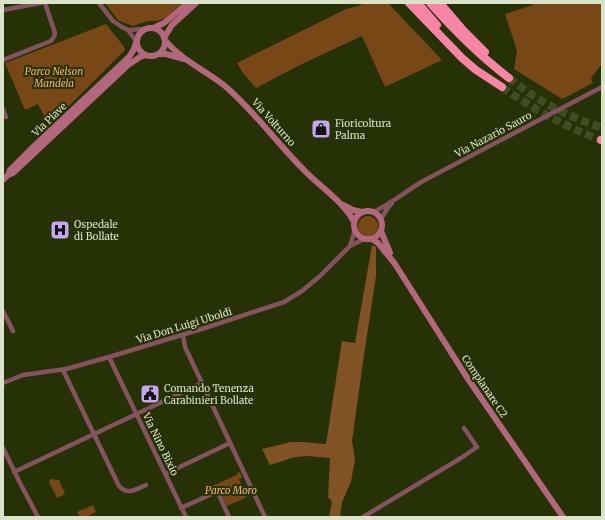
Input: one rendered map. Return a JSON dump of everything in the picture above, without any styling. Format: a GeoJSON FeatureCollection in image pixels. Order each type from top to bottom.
{"type":"FeatureCollection","features":[{"type":"Feature","properties":{"kind":"highway"},"geometry":{"type":"LineString","coordinates":[[408,3],[467,62],[481,74],[502,87],[466,56],[418,3]]}},
{"type":"Feature","properties":{"kind":"highway"},"geometry":{"type":"LineString","coordinates":[[430,3],[484,59],[509,78],[464,31],[440,3]]}},
{"type":"Feature","properties":{"kind":"street"},"geometry":{"type":"LineString","coordinates":[[3,10],[41,3]]}},
{"type":"Feature","properties":{"kind":"street"},"geometry":{"type":"LineString","coordinates":[[3,60],[51,41],[54,37],[55,33],[45,3]]}},
{"type":"Feature","properties":{"kind":"street"},"geometry":{"type":"LineString","coordinates":[[99,3],[112,21],[128,30],[140,51],[146,55],[152,56],[158,54],[165,44],[162,34],[159,30],[153,28]]}},
{"type":"Feature","properties":{"kind":"street"},"geometry":{"type":"LineString","coordinates":[[128,30],[153,28],[164,24],[188,3]]}},
{"type":"Feature","properties":{"kind":"street"},"geometry":{"type":"LineString","coordinates":[[164,39],[172,25],[196,3]]}},
{"type":"Feature","properties":{"kind":"street"},"geometry":{"type":"LineString","coordinates":[[136,42],[139,33],[145,29]]}},
{"type":"Feature","properties":{"kind":"street","name":"Via Volturno"},"geometry":{"type":"LineString","coordinates":[[164,39],[185,59],[224,86],[252,112],[303,170],[342,205],[350,214],[354,222]]}},
{"type":"Feature","properties":{"kind":"street","name":"Via Piave"},"geometry":{"type":"LineString","coordinates":[[3,180],[8,175],[10,170],[30,150],[129,57],[136,42]]}},
{"type":"Feature","properties":{"kind":"street","name":"Via Volturno"},"geometry":{"type":"LineString","coordinates":[[158,54],[166,54],[185,59]]}},
{"type":"Feature","properties":{"kind":"street","name":"Via Piave"},"geometry":{"type":"LineString","coordinates":[[8,175],[13,173],[128,65],[146,55]]}},
{"type":"Feature","properties":{"kind":"street","name":"Via Nazario Sauro"},"geometry":{"type":"LineString","coordinates":[[373,212],[419,184],[602,87]]}},
{"type":"Feature","properties":{"kind":"street"},"geometry":{"type":"LineString","coordinates":[[3,108],[6,117]]}},
{"type":"Feature","properties":{"kind":"street","name":"Via Nazario Sauro"},"geometry":{"type":"LineString","coordinates":[[381,219],[386,209],[394,200]]}},
{"type":"Feature","properties":{"kind":"street","name":"Via Volturno"},"geometry":{"type":"LineString","coordinates":[[342,205],[362,212]]}},
{"type":"Feature","properties":{"kind":"street"},"geometry":{"type":"LineString","coordinates":[[362,212],[373,212],[379,215],[381,219],[383,225],[381,231],[372,239],[364,238],[358,235],[355,230],[354,222],[357,216],[362,212]]}},
{"type":"Feature","properties":{"kind":"street","name":"Via Don Luigi Uboldi"},"geometry":{"type":"LineString","coordinates":[[350,246],[355,230]]}},
{"type":"Feature","properties":{"kind":"street","name":"Complanare C2"},"geometry":{"type":"LineString","coordinates":[[381,231],[395,264]]}},
{"type":"Feature","properties":{"kind":"street","name":"Via Don Luigi Uboldi"},"geometry":{"type":"LineString","coordinates":[[3,383],[27,375],[63,370],[109,357],[273,306],[302,291],[320,276],[350,246],[364,238]]}},
{"type":"Feature","properties":{"kind":"street","name":"Complanare C2"},"geometry":{"type":"LineString","coordinates":[[372,239],[381,245],[395,264],[466,376],[563,517]]}},
{"type":"Feature","properties":{"kind":"street"},"geometry":{"type":"LineString","coordinates":[[3,311],[13,331]]}},
{"type":"Feature","properties":{"kind":"street"},"geometry":{"type":"LineString","coordinates":[[183,335],[185,347],[265,517]]}},
{"type":"Feature","properties":{"kind":"street","name":"Via Nino Bixio"},"geometry":{"type":"LineString","coordinates":[[109,357],[186,517]]}},
{"type":"Feature","properties":{"kind":"street"},"geometry":{"type":"LineString","coordinates":[[63,370],[120,487],[129,492],[146,485]]}},
{"type":"Feature","properties":{"kind":"street"},"geometry":{"type":"LineString","coordinates":[[15,474],[202,383]]}},
{"type":"Feature","properties":{"kind":"street"},"geometry":{"type":"LineString","coordinates":[[363,517],[477,447],[464,428]]}},
{"type":"Feature","properties":{"kind":"street"},"geometry":{"type":"LineString","coordinates":[[165,474],[230,443]]}},
{"type":"Feature","properties":{"kind":"street"},"geometry":{"type":"LineString","coordinates":[[3,448],[38,517]]}},
{"type":"Feature","properties":{"kind":"street"},"geometry":{"type":"LineString","coordinates":[[181,508],[216,492],[218,493],[230,517]]}},
{"type":"Feature","properties":{"kind":"green space"},"geometry":{"type":"Polygon","coordinates":[[[105,3],[183,3],[165,18],[158,21],[148,21],[133,26],[118,20],[105,3]]]}},
{"type":"Feature","properties":{"kind":"green space"},"geometry":{"type":"Polygon","coordinates":[[[365,3],[388,3],[442,60],[385,87],[362,36],[302,64],[256,88],[243,73],[237,63],[346,9],[365,3]]]}},
{"type":"Feature","properties":{"kind":"green space"},"geometry":{"type":"Polygon","coordinates":[[[533,3],[602,3],[602,64],[591,78],[593,83],[562,99],[514,69],[517,51],[505,14],[533,5],[533,3]]]}},
{"type":"Feature","properties":{"kind":"green space","name":"Parco Nelson Mandela"},"geometry":{"type":"Polygon","coordinates":[[[106,24],[125,50],[49,126],[38,104],[25,110],[5,63],[106,24]]]}},
{"type":"Feature","properties":{"kind":"green space"},"geometry":{"type":"Polygon","coordinates":[[[364,216],[372,216],[378,222],[378,230],[372,236],[364,236],[358,230],[358,222],[364,216]]]}},
{"type":"Feature","properties":{"kind":"green space","name":"Parco Moro"},"geometry":{"type":"Polygon","coordinates":[[[240,472],[242,478],[239,479],[247,497],[227,506],[219,489],[212,491],[210,487],[237,475],[237,473],[240,472]]]}},
{"type":"Feature","properties":{"kind":"green space"},"geometry":{"type":"Polygon","coordinates":[[[51,479],[59,480],[65,494],[57,498],[49,482],[51,479]]]}},
{"type":"Feature","properties":{"kind":"green space"},"geometry":{"type":"Polygon","coordinates":[[[93,505],[96,512],[86,517],[80,517],[77,512],[93,505]]]}},
{"type":"Feature","properties":{"kind":"shaded area"},"geometry":{"type":"Polygon","coordinates":[[[372,245],[376,247],[376,276],[352,441],[355,459],[351,482],[342,502],[340,517],[329,517],[332,502],[328,497],[330,458],[307,456],[295,457],[270,465],[262,449],[291,442],[326,444],[342,341],[355,343],[372,245]]]}},
{"type":"Feature","properties":{"kind":"tunnel"},"geometry":{"type":"LineString","coordinates":[[509,78],[552,107],[602,128]]}},
{"type":"Feature","properties":{"kind":"tunnel"},"geometry":{"type":"LineString","coordinates":[[502,87],[550,117],[601,140]]}},
{"type":"Feature","properties":{"kind":"place","name":"Fioricoltura Palma"},"geometry":{"type":"Point","coordinates":[321,129]}},
{"type":"Feature","properties":{"kind":"place","name":"Ospedale di Bollate"},"geometry":{"type":"Point","coordinates":[60,230]}},
{"type":"Feature","properties":{"kind":"place","name":"Comando Tenenza Carabinieri Bollate"},"geometry":{"type":"Point","coordinates":[150,394]}}]}
